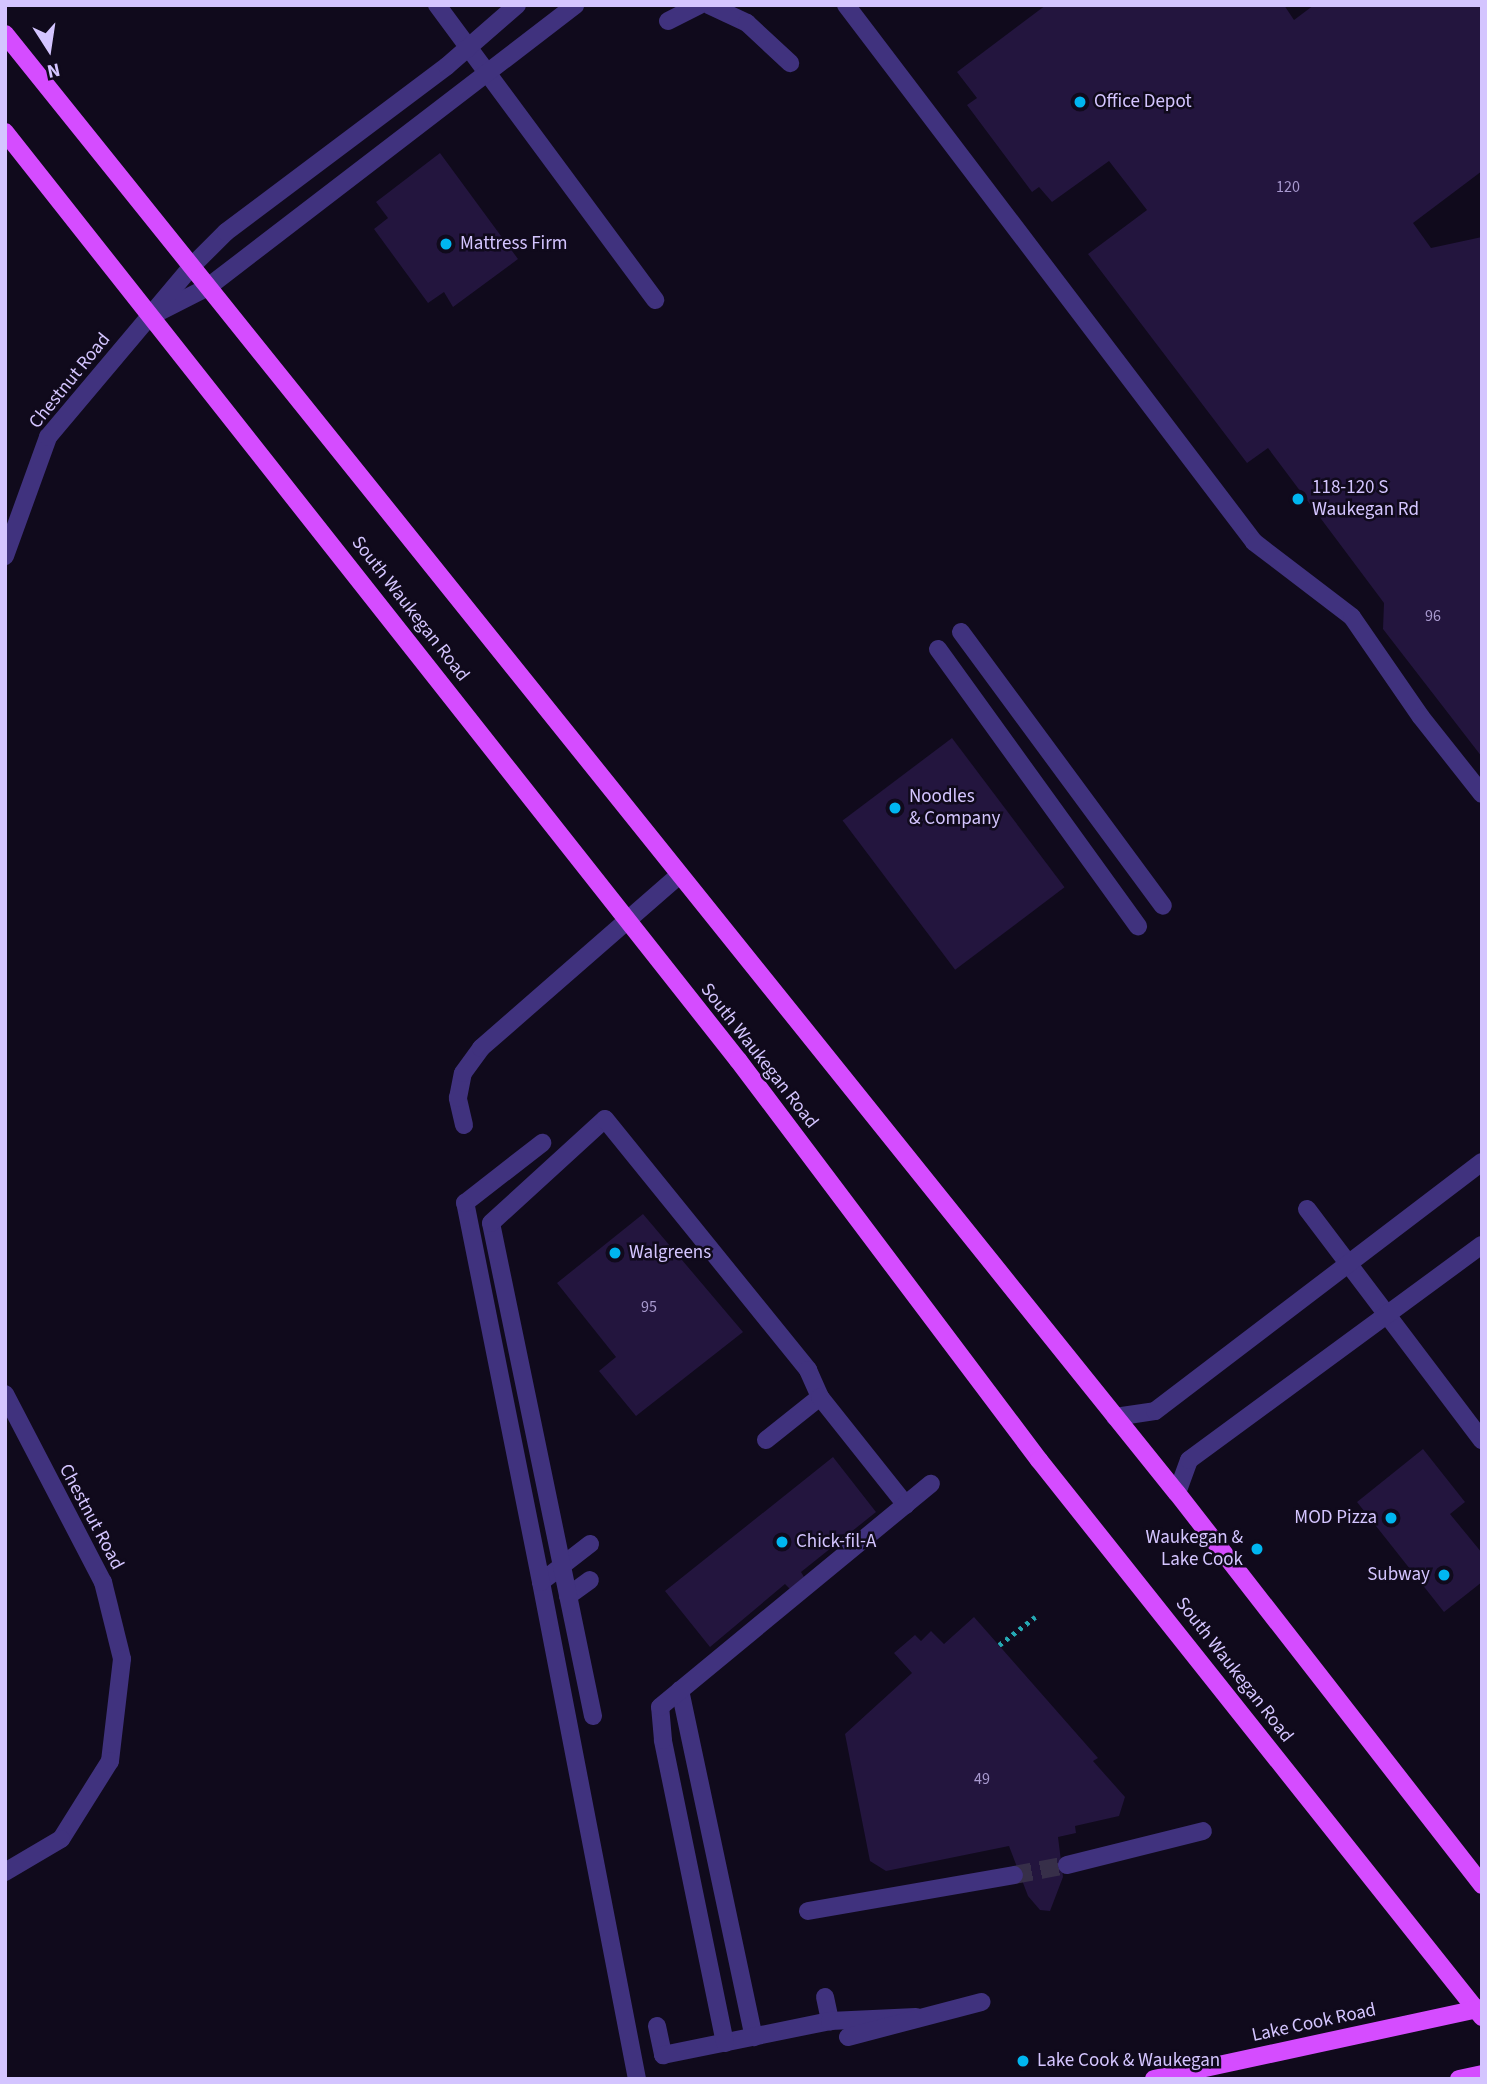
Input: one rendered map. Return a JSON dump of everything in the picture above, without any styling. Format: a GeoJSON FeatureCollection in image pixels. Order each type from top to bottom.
{"type":"FeatureCollection","features":[{"type":"Feature","properties":{"kind":"main road"},"geometry":{"type":"LineString","coordinates":[[5,34],[1177,1493],[1482,1885]]}},
{"type":"Feature","properties":{"kind":"main road","name":"South Waukegan Road"},"geometry":{"type":"LineString","coordinates":[[5,132],[148,318],[626,919],[1039,1460],[1480,2011]]}},
{"type":"Feature","properties":{"kind":"main road","name":"Lake Cook Road"},"geometry":{"type":"LineString","coordinates":[[1154,2079],[1480,2011]]}},
{"type":"Feature","properties":{"kind":"main road"},"geometry":{"type":"LineString","coordinates":[[1459,2079],[1482,2074]]}},
{"type":"Feature","properties":{"kind":"street"},"geometry":{"type":"LineString","coordinates":[[437,5],[655,300]]}},
{"type":"Feature","properties":{"kind":"street","name":"Chestnut Road"},"geometry":{"type":"LineString","coordinates":[[5,556],[48,437],[191,267],[226,232],[469,47],[517,5]]}},
{"type":"Feature","properties":{"kind":"street"},"geometry":{"type":"LineString","coordinates":[[148,318],[208,287],[489,74],[575,5]]}},
{"type":"Feature","properties":{"kind":"street"},"geometry":{"type":"LineString","coordinates":[[668,21],[699,5]]}},
{"type":"Feature","properties":{"kind":"street"},"geometry":{"type":"LineString","coordinates":[[709,5],[747,23],[790,62]]}},
{"type":"Feature","properties":{"kind":"street"},"geometry":{"type":"LineString","coordinates":[[846,5],[1254,542],[1352,617],[1421,717],[1482,794]]}},
{"type":"Feature","properties":{"kind":"street"},"geometry":{"type":"LineString","coordinates":[[961,632],[1163,906]]}},
{"type":"Feature","properties":{"kind":"street"},"geometry":{"type":"LineString","coordinates":[[938,649],[1138,926]]}},
{"type":"Feature","properties":{"kind":"street"},"geometry":{"type":"LineString","coordinates":[[464,1125],[458,1098],[463,1073],[481,1048],[679,875]]}},
{"type":"Feature","properties":{"kind":"street"},"geometry":{"type":"LineString","coordinates":[[593,1716],[491,1223],[605,1119],[808,1370],[820,1397],[906,1505]]}},
{"type":"Feature","properties":{"kind":"street"},"geometry":{"type":"LineString","coordinates":[[542,1143],[465,1203],[637,2079]]}},
{"type":"Feature","properties":{"kind":"street"},"geometry":{"type":"LineString","coordinates":[[1115,1417],[1155,1410],[1482,1162]]}},
{"type":"Feature","properties":{"kind":"street"},"geometry":{"type":"LineString","coordinates":[[1307,1209],[1482,1440]]}},
{"type":"Feature","properties":{"kind":"street"},"geometry":{"type":"LineString","coordinates":[[1177,1493],[1189,1460],[1482,1245]]}},
{"type":"Feature","properties":{"kind":"street","name":"Chestnut Road"},"geometry":{"type":"LineString","coordinates":[[5,1394],[103,1582],[122,1659],[110,1761],[61,1839],[5,1872]]}},
{"type":"Feature","properties":{"kind":"street"},"geometry":{"type":"LineString","coordinates":[[765,1440],[820,1397]]}},
{"type":"Feature","properties":{"kind":"street"},"geometry":{"type":"LineString","coordinates":[[725,2043],[663,1740],[660,1707],[931,1484]]}},
{"type":"Feature","properties":{"kind":"street"},"geometry":{"type":"LineString","coordinates":[[541,1582],[590,1544]]}},
{"type":"Feature","properties":{"kind":"street"},"geometry":{"type":"LineString","coordinates":[[568,1596],[590,1580]]}},
{"type":"Feature","properties":{"kind":"street"},"geometry":{"type":"LineString","coordinates":[[680,1690],[754,2037]]}},
{"type":"Feature","properties":{"kind":"street"},"geometry":{"type":"LineString","coordinates":[[1067,1865],[1203,1831]]}},
{"type":"Feature","properties":{"kind":"street"},"geometry":{"type":"LineString","coordinates":[[808,1911],[1014,1875]]}},
{"type":"Feature","properties":{"kind":"street"},"geometry":{"type":"LineString","coordinates":[[825,1997],[830,2021]]}},
{"type":"Feature","properties":{"kind":"street"},"geometry":{"type":"LineString","coordinates":[[848,2037],[981,2002]]}},
{"type":"Feature","properties":{"kind":"street"},"geometry":{"type":"LineString","coordinates":[[657,2026],[663,2055],[830,2021],[916,2017]]}},
{"type":"Feature","properties":{"kind":"path"},"geometry":{"type":"LineString","coordinates":[[999,1645],[1035,1617]]}},
{"type":"Feature","properties":{"kind":"building"},"geometry":{"type":"Polygon","coordinates":[[[1046,5],[1284,5],[1294,20],[1314,5],[1482,5],[1482,171],[1413,223],[1431,248],[1482,237],[1482,757],[1383,629],[1384,603],[1268,448],[1247,463],[1088,254],[1147,210],[1109,161],[1052,202],[1039,187],[1032,192],[967,105],[977,98],[957,72],[1046,5]]]}},
{"type":"Feature","properties":{"kind":"building","name":"Mattress Firm"},"geometry":{"type":"Polygon","coordinates":[[[440,153],[518,259],[453,307],[444,292],[428,303],[374,229],[388,218],[376,202],[440,153]]]}},
{"type":"Feature","properties":{"kind":"building"},"geometry":{"type":"Polygon","coordinates":[[[952,738],[1065,887],[955,970],[843,820],[952,738]]]}},
{"type":"Feature","properties":{"kind":"building"},"geometry":{"type":"Polygon","coordinates":[[[643,1214],[743,1332],[636,1416],[599,1371],[616,1357],[557,1283],[643,1214]]]}},
{"type":"Feature","properties":{"kind":"building"},"geometry":{"type":"Polygon","coordinates":[[[1423,1449],[1465,1502],[1450,1514],[1482,1553],[1482,1582],[1444,1612],[1357,1502],[1423,1449]]]}},
{"type":"Feature","properties":{"kind":"building","name":"Chick-fil-A"},"geometry":{"type":"Polygon","coordinates":[[[833,1457],[876,1512],[801,1572],[804,1577],[790,1589],[785,1584],[710,1647],[665,1591],[833,1457]]]}},
{"type":"Feature","properties":{"kind":"building"},"geometry":{"type":"Polygon","coordinates":[[[974,1617],[1098,1758],[1093,1761],[1125,1797],[1119,1816],[1075,1826],[1076,1833],[1058,1837],[1063,1877],[1050,1911],[1040,1910],[1028,1896],[1009,1846],[886,1871],[870,1861],[845,1734],[912,1673],[894,1653],[915,1635],[921,1641],[931,1631],[944,1644],[974,1617]]]}},
{"type":"Feature","properties":{"kind":"tunnel"},"geometry":{"type":"LineString","coordinates":[[1014,1875],[1067,1865]]}},
{"type":"Feature","properties":{"kind":"place","name":"Office Depot"},"geometry":{"type":"Point","coordinates":[1080,102]}},
{"type":"Feature","properties":{"kind":"place","name":"Mattress Firm"},"geometry":{"type":"Point","coordinates":[446,244]}},
{"type":"Feature","properties":{"kind":"place","name":"118-120 S Waukegan Rd"},"geometry":{"type":"Point","coordinates":[1298,499]}},
{"type":"Feature","properties":{"kind":"place","name":"Noodles & Company"},"geometry":{"type":"Point","coordinates":[895,808]}},
{"type":"Feature","properties":{"kind":"place","name":"Walgreens"},"geometry":{"type":"Point","coordinates":[615,1253]}},
{"type":"Feature","properties":{"kind":"place","name":"MOD Pizza"},"geometry":{"type":"Point","coordinates":[1391,1518]}},
{"type":"Feature","properties":{"kind":"place","name":"Chick-fil-A"},"geometry":{"type":"Point","coordinates":[782,1542]}},
{"type":"Feature","properties":{"kind":"place","name":"Waukegan & Lake Cook"},"geometry":{"type":"Point","coordinates":[1257,1549]}},
{"type":"Feature","properties":{"kind":"place","name":"Subway"},"geometry":{"type":"Point","coordinates":[1444,1575]}},
{"type":"Feature","properties":{"kind":"place","name":"Lake Cook & Waukegan"},"geometry":{"type":"Point","coordinates":[1023,2061]}}]}
